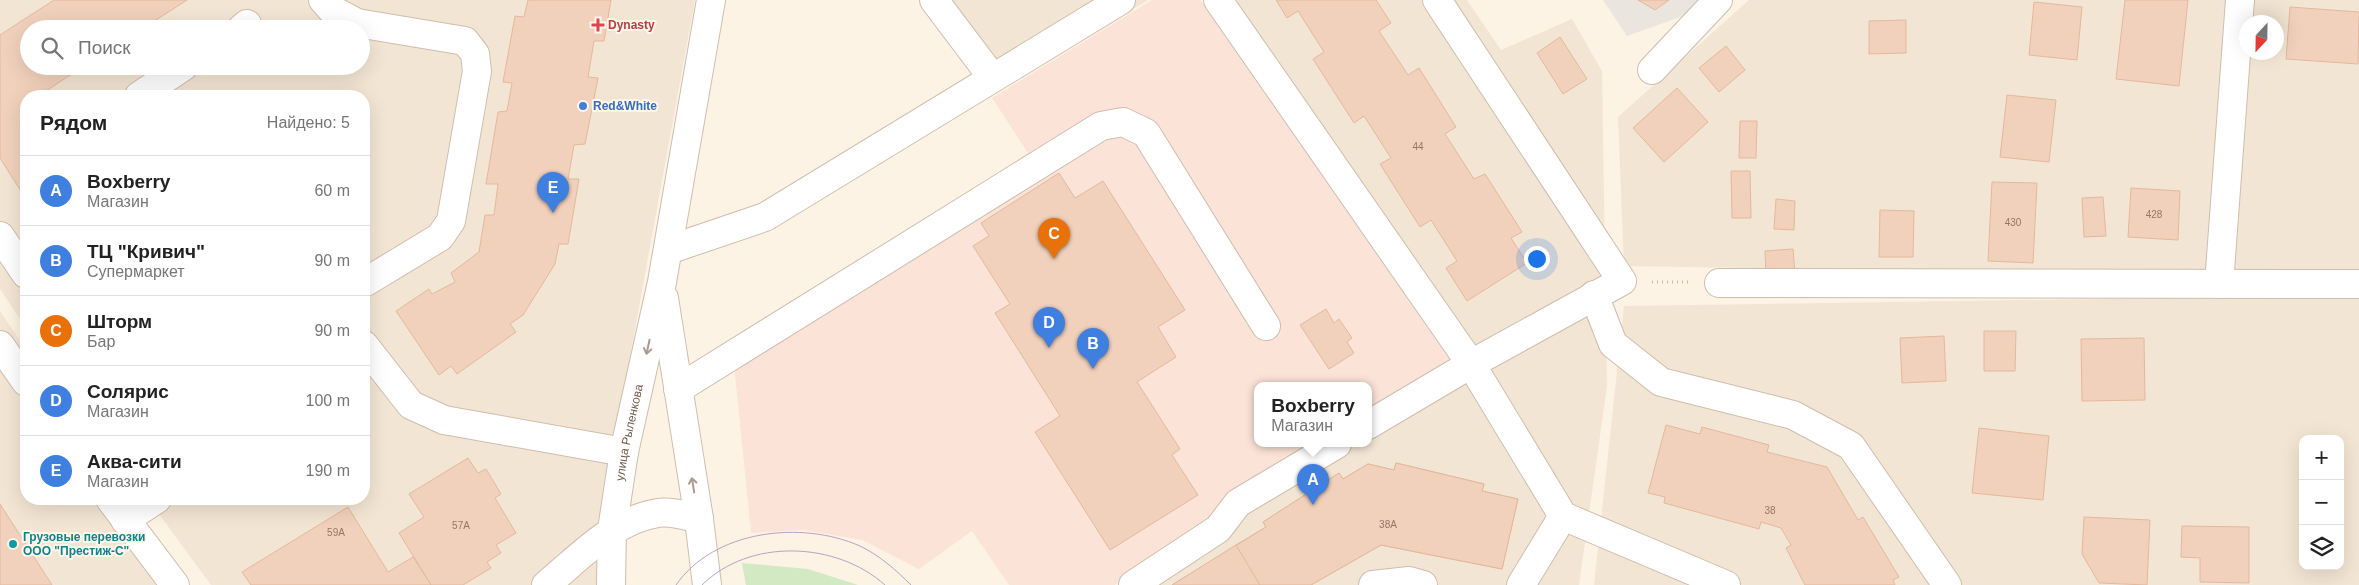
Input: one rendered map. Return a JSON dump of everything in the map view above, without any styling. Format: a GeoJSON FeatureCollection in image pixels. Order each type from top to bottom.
{"type":"FeatureCollection","features":[{"type":"Feature","properties":{"kind":"street"},"geometry":{"type":"LineString","coordinates":[[323,0],[331,9],[350,20]]}},
{"type":"Feature","properties":{"kind":"street","name":"улица Рыленкова"},"geometry":{"type":"LineString","coordinates":[[611,585],[612,530],[624,452],[662,282],[711,0]]}},
{"type":"Feature","properties":{"kind":"street"},"geometry":{"type":"LineString","coordinates":[[934,0],[992,77]]}},
{"type":"Feature","properties":{"kind":"street"},"geometry":{"type":"LineString","coordinates":[[668,250],[765,217],[1121,0]]}},
{"type":"Feature","properties":{"kind":"street"},"geometry":{"type":"LineString","coordinates":[[1218,0],[1471,364],[1563,516],[1726,585]]}},
{"type":"Feature","properties":{"kind":"street"},"geometry":{"type":"LineString","coordinates":[[1372,423],[1471,364],[1622,281],[1436,0]]}},
{"type":"Feature","properties":{"kind":"street"},"geometry":{"type":"LineString","coordinates":[[1652,70],[1718,0]]}},
{"type":"Feature","properties":{"kind":"street"},"geometry":{"type":"LineString","coordinates":[[2219,284],[2240,0]]}},
{"type":"Feature","properties":{"kind":"street"},"geometry":{"type":"LineString","coordinates":[[370,26],[466,41],[475,54],[477,71],[451,221],[440,237],[370,279]]}},
{"type":"Feature","properties":{"kind":"street"},"geometry":{"type":"LineString","coordinates":[[148,90],[170,75]]}},
{"type":"Feature","properties":{"kind":"street"},"geometry":{"type":"LineString","coordinates":[[678,389],[1101,126],[1123,122],[1146,133],[1266,326]]}},
{"type":"Feature","properties":{"kind":"street"},"geometry":{"type":"LineString","coordinates":[[0,236],[20,265]]}},
{"type":"Feature","properties":{"kind":"street","name":"улица Рыленкова"},"geometry":{"type":"LineString","coordinates":[[662,282],[699,519],[707,585]]}},
{"type":"Feature","properties":{"kind":"street"},"geometry":{"type":"LineString","coordinates":[[1719,283],[2359,284]]}},
{"type":"Feature","properties":{"kind":"street"},"geometry":{"type":"LineString","coordinates":[[1594,295],[1613,344],[1661,382],[1792,415],[1851,446],[1946,585]]}},
{"type":"Feature","properties":{"kind":"street"},"geometry":{"type":"LineString","coordinates":[[0,345],[20,373]]}},
{"type":"Feature","properties":{"kind":"street"},"geometry":{"type":"LineString","coordinates":[[370,353],[410,405],[444,420],[624,452]]}},
{"type":"Feature","properties":{"kind":"street"},"geometry":{"type":"LineString","coordinates":[[1133,585],[1218,530],[1238,504],[1332,447]]}},
{"type":"Feature","properties":{"kind":"street"},"geometry":{"type":"LineString","coordinates":[[114,505],[176,585]]}},
{"type":"Feature","properties":{"kind":"street"},"geometry":{"type":"LineString","coordinates":[[125,520],[148,505]]}},
{"type":"Feature","properties":{"kind":"street"},"geometry":{"type":"LineString","coordinates":[[546,585],[612,530],[658,513],[678,514],[699,519]]}},
{"type":"Feature","properties":{"kind":"street"},"geometry":{"type":"LineString","coordinates":[[1521,585],[1563,516]]}},
{"type":"Feature","properties":{"kind":"street"},"geometry":{"type":"LineString","coordinates":[[1373,585],[1408,581],[1423,585]]}},
{"type":"Feature","properties":{"kind":"path"},"geometry":{"type":"LineString","coordinates":[[1622,281],[1719,283]]}},
{"type":"Feature","properties":{"kind":"shaded area"},"geometry":{"type":"Polygon","coordinates":[[[0,0],[695,0],[602,510],[598,585],[211,585],[152,505],[370,505],[370,90],[20,90],[20,319],[0,289],[0,0]]]}},
{"type":"Feature","properties":{"kind":"shaded area"},"geometry":{"type":"Polygon","coordinates":[[[919,0],[1148,0],[990,96],[919,0]]]}},
{"type":"Feature","properties":{"kind":"shaded area"},"geometry":{"type":"Polygon","coordinates":[[[1152,0],[1200,0],[1450,360],[1372,412],[1372,382],[1254,382],[1254,447],[1321,447],[1115,585],[1009,585],[972,531],[919,569],[862,540],[803,530],[751,533],[732,345],[1028,153],[992,98],[1152,0]]]}},
{"type":"Feature","properties":{"kind":"shaded area"},"geometry":{"type":"Polygon","coordinates":[[[1203,0],[1467,0],[1501,50],[1572,19],[1602,71],[1607,386],[1579,585],[1118,585],[1324,447],[1372,447],[1372,414],[1452,360],[1203,0]]]}},
{"type":"Feature","properties":{"kind":"shaded area"},"geometry":{"type":"Polygon","coordinates":[[[1603,0],[1712,0],[1708,7],[1627,36],[1603,0]]]}},
{"type":"Feature","properties":{"kind":"shaded area"},"geometry":{"type":"Polygon","coordinates":[[[1749,0],[2359,0],[2359,272],[2203,275],[1624,266],[1618,117],[1749,0]]]}},
{"type":"Feature","properties":{"kind":"shaded area"},"geometry":{"type":"Polygon","coordinates":[[[2359,295],[2359,585],[1594,585],[1624,306],[2359,295]]]}},
{"type":"Feature","properties":{"kind":"shaded area"},"geometry":{"type":"Polygon","coordinates":[[[0,311],[20,341],[20,505],[128,505],[181,585],[0,585],[0,311]]]}},
{"type":"Feature","properties":{"kind":"green space"},"geometry":{"type":"Polygon","coordinates":[[[742,563],[808,569],[858,585],[746,585],[742,563]]]}},
{"type":"Feature","properties":{"kind":"building"},"geometry":{"type":"Polygon","coordinates":[[[54,0],[187,0],[156,20],[23,20],[54,0]]]}},
{"type":"Feature","properties":{"kind":"building"},"geometry":{"type":"Polygon","coordinates":[[[528,0],[611,0],[604,41],[594,41],[588,77],[598,78],[585,144],[574,145],[568,179],[579,179],[568,244],[559,244],[555,264],[523,315],[510,324],[516,332],[457,374],[451,366],[439,375],[396,311],[429,289],[432,294],[455,282],[451,273],[479,252],[485,215],[494,215],[498,184],[486,184],[498,112],[507,111],[512,83],[503,82],[515,16],[524,17],[528,0]]]}},
{"type":"Feature","properties":{"kind":"building"},"geometry":{"type":"Polygon","coordinates":[[[1276,0],[1376,0],[1391,23],[1379,31],[1408,75],[1419,68],[1456,127],[1445,134],[1474,179],[1485,174],[1522,232],[1511,238],[1527,263],[1467,301],[1446,268],[1457,261],[1431,220],[1420,227],[1380,164],[1391,158],[1364,116],[1354,123],[1313,59],[1324,52],[1298,11],[1287,18],[1276,0]]]}},
{"type":"Feature","properties":{"kind":"building"},"geometry":{"type":"Polygon","coordinates":[[[1638,0],[1669,0],[1655,10],[1638,0]]]}},
{"type":"Feature","properties":{"kind":"building"},"geometry":{"type":"Polygon","coordinates":[[[2125,0],[2188,0],[2179,86],[2116,79],[2125,0]]]}},
{"type":"Feature","properties":{"kind":"building"},"geometry":{"type":"Polygon","coordinates":[[[2034,2],[2082,7],[2077,60],[2029,55],[2034,2]]]}},
{"type":"Feature","properties":{"kind":"building"},"geometry":{"type":"Polygon","coordinates":[[[2290,7],[2359,12],[2358,64],[2286,59],[2290,7]]]}},
{"type":"Feature","properties":{"kind":"building"},"geometry":{"type":"Polygon","coordinates":[[[1906,20],[1906,53],[1869,54],[1869,21],[1906,20]]]}},
{"type":"Feature","properties":{"kind":"building"},"geometry":{"type":"Polygon","coordinates":[[[20,22],[20,75],[70,75],[48,90],[20,90],[20,190],[0,158],[0,35],[20,22]]]}},
{"type":"Feature","properties":{"kind":"building"},"geometry":{"type":"Polygon","coordinates":[[[1560,37],[1587,79],[1563,94],[1537,53],[1560,37]]]}},
{"type":"Feature","properties":{"kind":"building"},"geometry":{"type":"Polygon","coordinates":[[[1726,46],[1745,70],[1719,92],[1699,68],[1726,46]]]}},
{"type":"Feature","properties":{"kind":"building"},"geometry":{"type":"Polygon","coordinates":[[[1677,88],[1708,122],[1664,162],[1633,128],[1677,88]]]}},
{"type":"Feature","properties":{"kind":"building"},"geometry":{"type":"Polygon","coordinates":[[[2007,95],[2056,100],[2049,162],[2000,157],[2007,95]]]}},
{"type":"Feature","properties":{"kind":"building"},"geometry":{"type":"Polygon","coordinates":[[[1740,121],[1757,121],[1756,158],[1739,158],[1740,121]]]}},
{"type":"Feature","properties":{"kind":"building"},"geometry":{"type":"Polygon","coordinates":[[[1731,171],[1750,171],[1751,218],[1732,218],[1731,171]]]}},
{"type":"Feature","properties":{"kind":"building"},"geometry":{"type":"Polygon","coordinates":[[[1059,173],[1075,198],[1103,181],[1185,310],[1158,327],[1176,357],[1137,382],[1180,449],[1172,455],[1198,495],[1110,550],[1035,432],[1060,416],[995,313],[1010,304],[973,246],[989,236],[981,223],[1059,173]]]}},
{"type":"Feature","properties":{"kind":"building"},"geometry":{"type":"Polygon","coordinates":[[[1992,182],[2037,183],[2033,263],[1988,261],[1992,182]]]}},
{"type":"Feature","properties":{"kind":"building"},"geometry":{"type":"Polygon","coordinates":[[[2131,188],[2180,191],[2178,240],[2128,237],[2131,188]]]}},
{"type":"Feature","properties":{"kind":"building"},"geometry":{"type":"Polygon","coordinates":[[[2103,197],[2106,236],[2084,237],[2082,198],[2103,197]]]}},
{"type":"Feature","properties":{"kind":"building"},"geometry":{"type":"Polygon","coordinates":[[[1776,199],[1795,201],[1794,230],[1774,229],[1776,199]]]}},
{"type":"Feature","properties":{"kind":"building"},"geometry":{"type":"Polygon","coordinates":[[[1880,210],[1914,211],[1913,257],[1879,257],[1880,210]]]}},
{"type":"Feature","properties":{"kind":"building"},"geometry":{"type":"Polygon","coordinates":[[[1793,249],[1795,274],[1766,275],[1765,251],[1793,249]]]}},
{"type":"Feature","properties":{"kind":"building"},"geometry":{"type":"Polygon","coordinates":[[[1326,309],[1334,323],[1339,319],[1352,338],[1347,342],[1354,353],[1329,369],[1300,325],[1326,309]]]}},
{"type":"Feature","properties":{"kind":"building"},"geometry":{"type":"Polygon","coordinates":[[[1984,331],[2016,331],[2015,371],[1984,371],[1984,331]]]}},
{"type":"Feature","properties":{"kind":"building"},"geometry":{"type":"Polygon","coordinates":[[[1944,336],[1946,381],[1902,383],[1900,338],[1944,336]]]}},
{"type":"Feature","properties":{"kind":"building"},"geometry":{"type":"Polygon","coordinates":[[[2144,338],[2145,400],[2082,401],[2081,339],[2144,338]]]}},
{"type":"Feature","properties":{"kind":"building"},"geometry":{"type":"Polygon","coordinates":[[[1666,425],[1700,434],[1702,427],[1769,445],[1767,452],[1827,467],[1858,520],[1863,517],[1899,577],[1893,580],[1895,585],[1805,585],[1786,548],[1791,545],[1781,528],[1761,522],[1759,529],[1664,503],[1665,497],[1648,493],[1666,425]]]}},
{"type":"Feature","properties":{"kind":"building"},"geometry":{"type":"Polygon","coordinates":[[[1979,428],[2049,436],[2043,500],[1972,493],[1979,428]]]}},
{"type":"Feature","properties":{"kind":"building"},"geometry":{"type":"Polygon","coordinates":[[[468,458],[478,473],[486,469],[501,494],[495,498],[516,533],[496,545],[501,553],[487,562],[491,568],[463,585],[431,585],[399,533],[424,517],[409,494],[468,458]]]}},
{"type":"Feature","properties":{"kind":"building"},"geometry":{"type":"Polygon","coordinates":[[[1396,463],[1484,484],[1482,491],[1518,499],[1502,569],[1381,545],[1311,585],[1260,585],[1236,545],[1266,527],[1263,522],[1339,473],[1343,479],[1368,464],[1394,470],[1396,463]]]}},
{"type":"Feature","properties":{"kind":"building"},"geometry":{"type":"Polygon","coordinates":[[[1396,463],[1484,484],[1482,491],[1518,499],[1502,569],[1381,545],[1311,585],[1172,585],[1266,527],[1263,522],[1339,473],[1343,479],[1368,464],[1394,470],[1396,463]]]}},
{"type":"Feature","properties":{"kind":"building","name":"Грузовые перевозки ООО \"Престиж-С\""},"geometry":{"type":"Polygon","coordinates":[[[0,504],[52,585],[0,585],[0,504]]]}},
{"type":"Feature","properties":{"kind":"building"},"geometry":{"type":"Polygon","coordinates":[[[348,507],[388,572],[413,557],[431,585],[251,585],[242,572],[348,507]]]}},
{"type":"Feature","properties":{"kind":"building"},"geometry":{"type":"Polygon","coordinates":[[[2084,517],[2150,520],[2147,585],[2099,583],[2082,554],[2084,517]]]}},
{"type":"Feature","properties":{"kind":"building"},"geometry":{"type":"Polygon","coordinates":[[[2182,526],[2249,527],[2249,583],[2200,582],[2200,558],[2181,557],[2182,526]]]}},
{"type":"Feature","properties":{"kind":"building"},"geometry":{"type":"Polygon","coordinates":[[[1236,545],[1260,585],[1172,585],[1236,545]]]}},
{"type":"Feature","properties":{"kind":"tram line"},"geometry":{"type":"LineString","coordinates":[[676,585],[692,566],[712,552],[735,542],[760,535],[786,532],[812,533],[837,538],[860,546],[887,563],[911,585]]}},
{"type":"Feature","properties":{"kind":"tram line"},"geometry":{"type":"LineString","coordinates":[[702,585],[721,570],[744,559],[768,553],[793,551],[818,553],[842,560],[865,570],[885,585]]}},
{"type":"Feature","properties":{"kind":"place","name":"Dynasty"},"geometry":{"type":"Point","coordinates":[598,25]}},
{"type":"Feature","properties":{"kind":"place","name":"Red&White"},"geometry":{"type":"Point","coordinates":[583,106]}},
{"type":"Feature","properties":{"kind":"place","name":"Аква-сити"},"geometry":{"type":"Point","coordinates":[553,213]}},
{"type":"Feature","properties":{"kind":"place","name":"Шторм"},"geometry":{"type":"Point","coordinates":[1054,259]}},
{"type":"Feature","properties":{"kind":"place","name":"Солярис"},"geometry":{"type":"Point","coordinates":[1049,348]}},
{"type":"Feature","properties":{"kind":"place","name":"ТЦ \"Кривич\""},"geometry":{"type":"Point","coordinates":[1093,369]}},
{"type":"Feature","properties":{"kind":"place","name":"Boxberry"},"geometry":{"type":"Point","coordinates":[1313,505]}},
{"type":"Feature","properties":{"kind":"place","name":"Грузовые перевозки ООО \"Престиж-С\""},"geometry":{"type":"Point","coordinates":[13,544]}}]}
